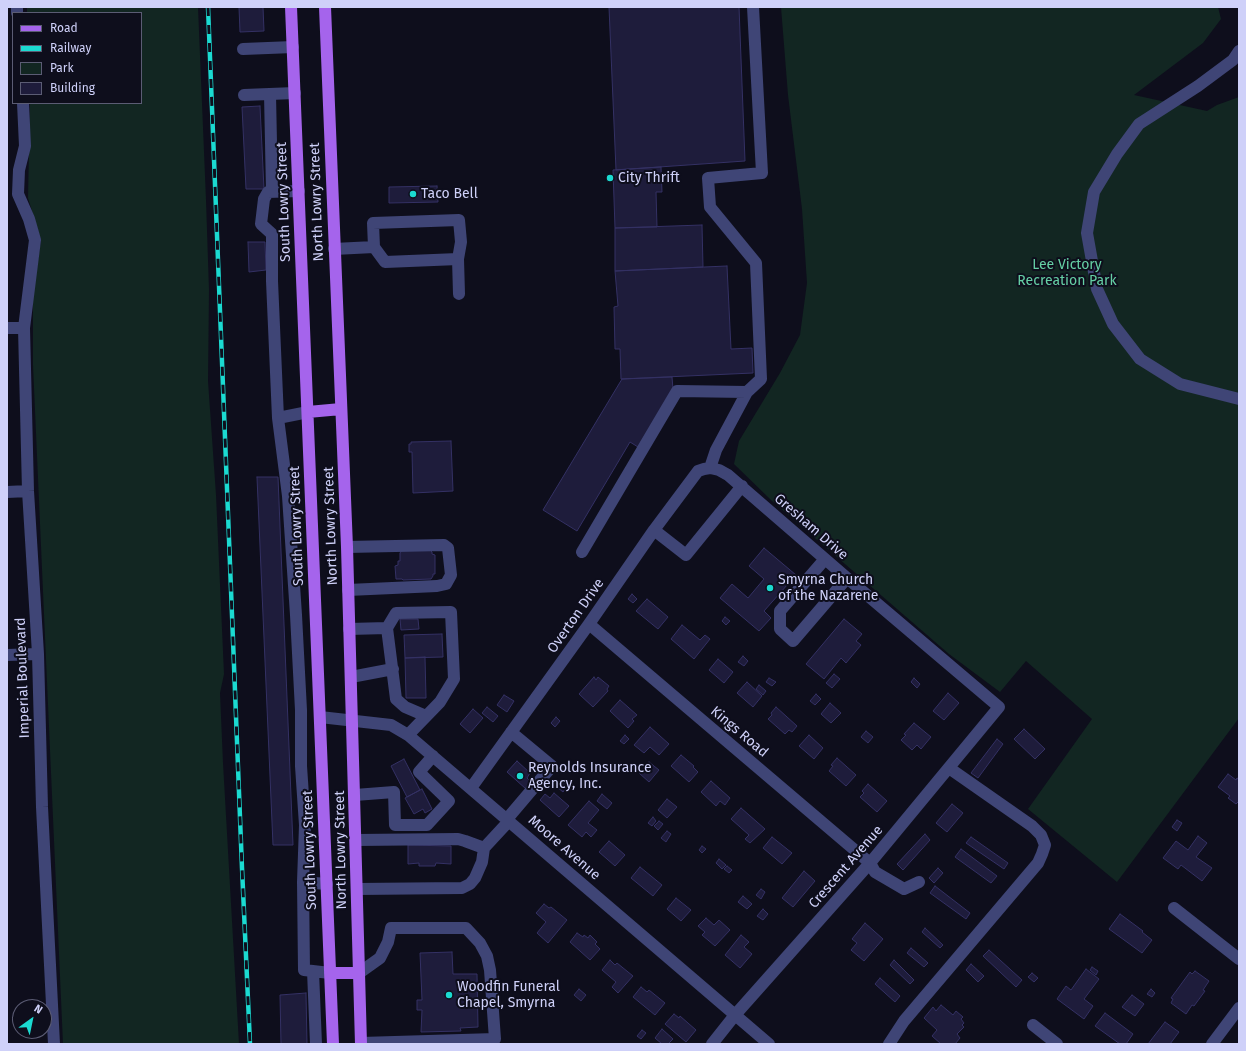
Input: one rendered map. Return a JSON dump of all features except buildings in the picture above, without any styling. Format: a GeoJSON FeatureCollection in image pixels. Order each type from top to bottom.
{"type":"FeatureCollection","features":[{"type":"Feature","properties":{"kind":"main road","name":"South Lowry Street"},"geometry":{"type":"LineString","coordinates":[[291,7],[333,1044]]}},
{"type":"Feature","properties":{"kind":"main road","name":"North Lowry Street"},"geometry":{"type":"LineString","coordinates":[[325,7],[334,249],[348,546],[361,1044]]}},
{"type":"Feature","properties":{"kind":"main road"},"geometry":{"type":"LineString","coordinates":[[308,412],[341,409]]}},
{"type":"Feature","properties":{"kind":"main road"},"geometry":{"type":"LineString","coordinates":[[330,973],[359,973]]}},
{"type":"Feature","properties":{"kind":"street"},"geometry":{"type":"LineString","coordinates":[[710,468],[716,450],[747,392],[761,379],[756,263],[710,207],[708,178],[762,174],[753,7]]}},
{"type":"Feature","properties":{"kind":"street"},"geometry":{"type":"LineString","coordinates":[[243,49],[293,47]]}},
{"type":"Feature","properties":{"kind":"street"},"geometry":{"type":"LineString","coordinates":[[1239,51],[1233,60],[1198,86],[1139,124],[1117,154],[1094,192],[1087,233],[1097,289],[1113,324],[1140,358],[1180,384],[1239,399]]}},
{"type":"Feature","properties":{"kind":"street"},"geometry":{"type":"LineString","coordinates":[[244,95],[295,93]]}},
{"type":"Feature","properties":{"kind":"street"},"geometry":{"type":"LineString","coordinates":[[270,94],[272,192]]}},
{"type":"Feature","properties":{"kind":"street","name":"Imperial Boulevard"},"geometry":{"type":"LineString","coordinates":[[23,104],[25,146],[19,170],[18,194],[29,219],[35,240],[24,328],[28,491],[38,654],[42,807],[54,1044]]}},
{"type":"Feature","properties":{"kind":"street"},"geometry":{"type":"LineString","coordinates":[[299,191],[268,192],[264,199],[262,224],[272,234],[272,281],[278,418],[288,496],[296,615],[301,710],[301,766],[305,825],[303,882],[304,970],[330,973]]}},
{"type":"Feature","properties":{"kind":"street"},"geometry":{"type":"LineString","coordinates":[[458,259],[385,262],[374,248],[373,224],[459,220],[462,242],[458,259],[459,294]]}},
{"type":"Feature","properties":{"kind":"street"},"geometry":{"type":"LineString","coordinates":[[334,249],[374,248]]}},
{"type":"Feature","properties":{"kind":"street"},"geometry":{"type":"LineString","coordinates":[[7,328],[24,328]]}},
{"type":"Feature","properties":{"kind":"street"},"geometry":{"type":"LineString","coordinates":[[582,552],[677,391],[747,392]]}},
{"type":"Feature","properties":{"kind":"street"},"geometry":{"type":"LineString","coordinates":[[278,418],[308,412]]}},
{"type":"Feature","properties":{"kind":"street","name":"Gresham Drive"},"geometry":{"type":"LineString","coordinates":[[710,468],[719,470],[728,475],[742,486],[847,578],[999,707]]}},
{"type":"Feature","properties":{"kind":"street","name":"Overton Drive"},"geometry":{"type":"LineString","coordinates":[[471,788],[589,624],[654,530],[698,471],[710,468]]}},
{"type":"Feature","properties":{"kind":"street"},"geometry":{"type":"LineString","coordinates":[[654,530],[686,555],[742,486]]}},
{"type":"Feature","properties":{"kind":"street"},"geometry":{"type":"LineString","coordinates":[[7,492],[28,491]]}},
{"type":"Feature","properties":{"kind":"street"},"geometry":{"type":"LineString","coordinates":[[348,546],[444,545],[448,548],[452,575],[446,584],[437,586],[348,590]]}},
{"type":"Feature","properties":{"kind":"street"},"geometry":{"type":"LineString","coordinates":[[825,559],[780,611],[780,629],[793,641],[847,578]]}},
{"type":"Feature","properties":{"kind":"street"},"geometry":{"type":"LineString","coordinates":[[408,735],[440,702],[454,679],[451,612],[396,613],[387,628],[396,699],[405,707],[426,716]]}},
{"type":"Feature","properties":{"kind":"street","name":"Kings Road"},"geometry":{"type":"LineString","coordinates":[[589,624],[870,863],[876,872],[904,889],[918,882]]}},
{"type":"Feature","properties":{"kind":"street"},"geometry":{"type":"LineString","coordinates":[[350,629],[387,628]]}},
{"type":"Feature","properties":{"kind":"street"},"geometry":{"type":"LineString","coordinates":[[7,655],[38,654]]}},
{"type":"Feature","properties":{"kind":"street"},"geometry":{"type":"LineString","coordinates":[[351,677],[393,669]]}},
{"type":"Feature","properties":{"kind":"street","name":"Crescent Avenue"},"geometry":{"type":"LineString","coordinates":[[712,1044],[870,863],[999,707]]}},
{"type":"Feature","properties":{"kind":"street","name":"Moore Avenue"},"geometry":{"type":"LineString","coordinates":[[320,717],[353,722],[391,725],[408,735],[769,1044]]}},
{"type":"Feature","properties":{"kind":"street"},"geometry":{"type":"LineString","coordinates":[[357,888],[462,888],[470,884],[475,878],[482,862],[484,848],[552,766],[511,732]]}},
{"type":"Feature","properties":{"kind":"street"},"geometry":{"type":"LineString","coordinates":[[355,795],[394,792],[395,825],[427,825],[449,801],[419,772],[433,756]]}},
{"type":"Feature","properties":{"kind":"street"},"geometry":{"type":"LineString","coordinates":[[889,1044],[904,1021],[1038,863],[1045,845],[1041,835],[1032,826],[949,768]]}},
{"type":"Feature","properties":{"kind":"street"},"geometry":{"type":"LineString","coordinates":[[356,840],[458,839],[465,840],[484,848]]}},
{"type":"Feature","properties":{"kind":"street"},"geometry":{"type":"LineString","coordinates":[[303,882],[327,884]]}},
{"type":"Feature","properties":{"kind":"street"},"geometry":{"type":"LineString","coordinates":[[1174,908],[1239,959]]}},
{"type":"Feature","properties":{"kind":"street"},"geometry":{"type":"LineString","coordinates":[[359,973],[380,958],[388,942],[390,928],[466,928],[480,943],[487,956],[490,970],[495,1039],[361,1044]]}},
{"type":"Feature","properties":{"kind":"street"},"geometry":{"type":"LineString","coordinates":[[313,971],[316,1044]]}},
{"type":"Feature","properties":{"kind":"street"},"geometry":{"type":"LineString","coordinates":[[1212,1044],[1239,1008]]}},
{"type":"Feature","properties":{"kind":"street"},"geometry":{"type":"LineString","coordinates":[[316,1019],[332,1018]]}},
{"type":"Feature","properties":{"kind":"street"},"geometry":{"type":"LineString","coordinates":[[1033,1025],[1057,1044]]}},
{"type":"Feature","properties":{"kind":"green space"},"geometry":{"type":"Polygon","coordinates":[[[27,7],[198,7],[209,290],[208,381],[216,495],[224,674],[220,693],[239,1044],[63,1044],[33,365],[33,293],[41,240],[28,198],[30,104],[142,104],[142,12],[27,12],[27,7]]]}},
{"type":"Feature","properties":{"kind":"green space","name":"Lee Victory Recreation Park"},"geometry":{"type":"Polygon","coordinates":[[[781,7],[1218,7],[1221,19],[1203,43],[1134,95],[1207,111],[1217,105],[1239,97],[1239,718],[1117,882],[1028,809],[1092,719],[1026,661],[1000,692],[949,654],[771,500],[734,464],[739,441],[780,373],[800,335],[807,283],[802,209],[788,95],[781,7]]]}},
{"type":"Feature","properties":{"kind":"railway"},"geometry":{"type":"LineString","coordinates":[[208,7],[250,1044]]}},
{"type":"Feature","properties":{"kind":"place","name":"City Thrift"},"geometry":{"type":"Point","coordinates":[610,178]}},
{"type":"Feature","properties":{"kind":"place","name":"Taco Bell"},"geometry":{"type":"Point","coordinates":[413,194]}},
{"type":"Feature","properties":{"kind":"place","name":"Smyrna Church of the Nazarene"},"geometry":{"type":"Point","coordinates":[770,588]}},
{"type":"Feature","properties":{"kind":"place","name":"Reynolds Insurance Agency, Inc."},"geometry":{"type":"Point","coordinates":[520,776]}},
{"type":"Feature","properties":{"kind":"place","name":"Woodfin Funeral Chapel, Smyrna"},"geometry":{"type":"Point","coordinates":[449,995]}}]}
